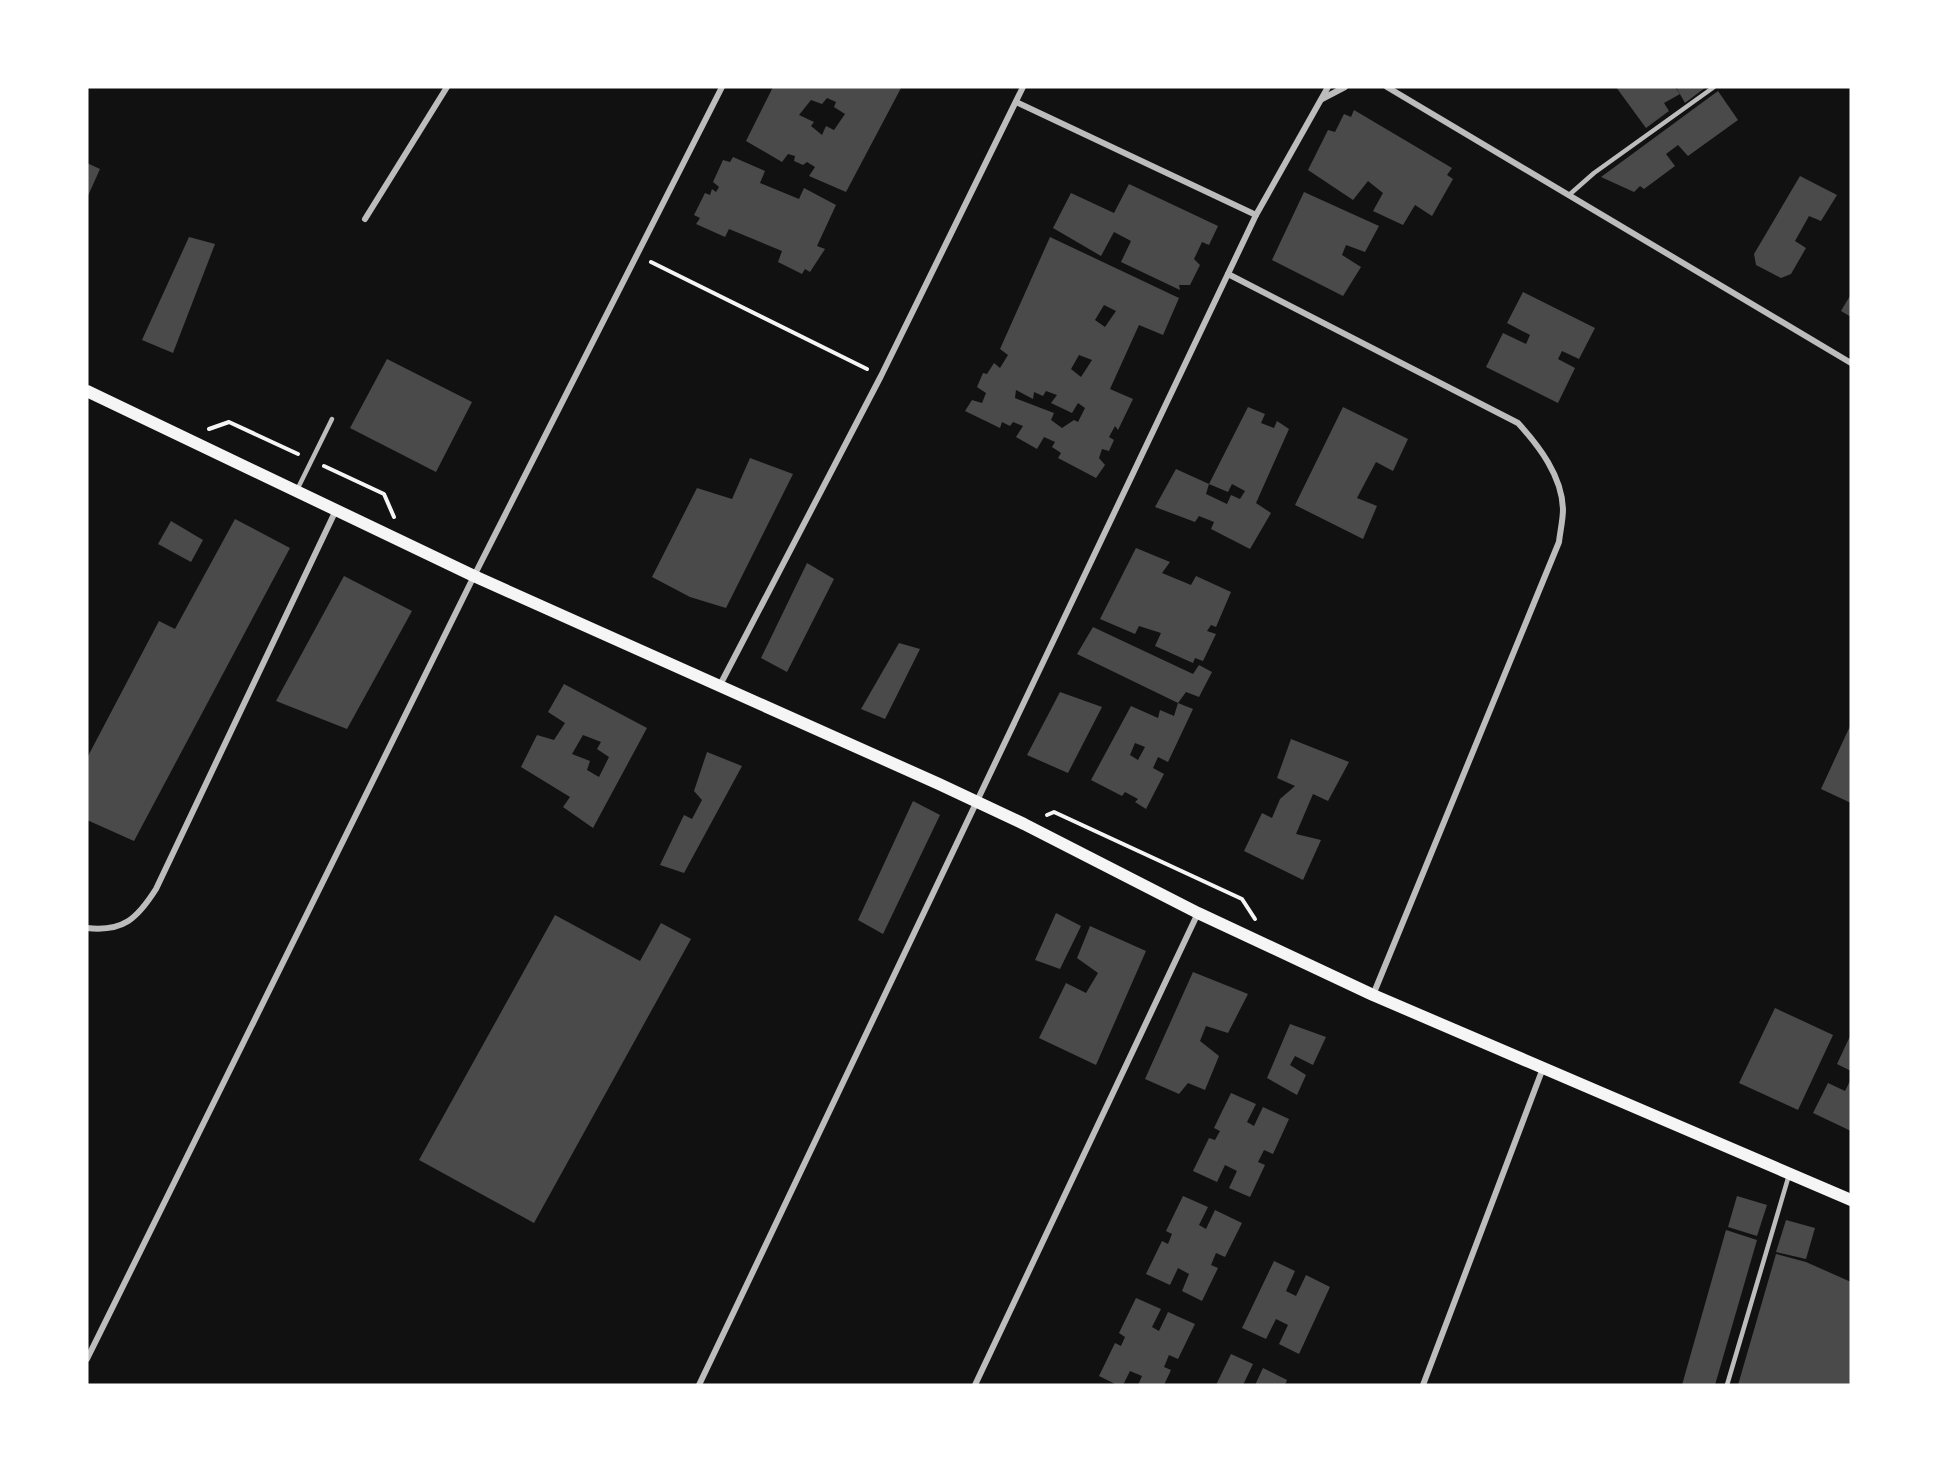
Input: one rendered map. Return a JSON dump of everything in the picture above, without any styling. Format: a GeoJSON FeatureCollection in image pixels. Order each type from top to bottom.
{"type":"FeatureCollection","features":[{"type":"Feature","properties":{"kind":"main road"},"geometry":{"type":"LineString","coordinates":[[87,391],[474,576],[1024,824],[1197,913],[1373,995],[1851,1200]]}},
{"type":"Feature","properties":{"kind":"street"},"geometry":{"type":"LineString","coordinates":[[365,219],[447,87]]}},
{"type":"Feature","properties":{"kind":"street"},"geometry":{"type":"LineString","coordinates":[[87,1359],[474,576],[722,87]]}},
{"type":"Feature","properties":{"kind":"street"},"geometry":{"type":"LineString","coordinates":[[719,686],[881,376],[1023,87]]}},
{"type":"Feature","properties":{"kind":"street"},"geometry":{"type":"LineString","coordinates":[[699,1385],[1256,215],[1328,87]]}},
{"type":"Feature","properties":{"kind":"street"},"geometry":{"type":"LineString","coordinates":[[1322,99],[1345,87]]}},
{"type":"Feature","properties":{"kind":"street"},"geometry":{"type":"LineString","coordinates":[[1387,87],[1851,363]]}},
{"type":"Feature","properties":{"kind":"street"},"geometry":{"type":"LineString","coordinates":[[1016,102],[1256,215]]}},
{"type":"Feature","properties":{"kind":"street"},"geometry":{"type":"LineString","coordinates":[[1228,274],[1518,423],[1536,444],[1554,474],[1563,508],[1559,542],[1373,995]]}},
{"type":"Feature","properties":{"kind":"street"},"geometry":{"type":"LineString","coordinates":[[87,928],[110,930],[128,920],[143,909],[156,889],[336,510]]}},
{"type":"Feature","properties":{"kind":"street"},"geometry":{"type":"LineString","coordinates":[[975,1385],[1197,913]]}},
{"type":"Feature","properties":{"kind":"street"},"geometry":{"type":"LineString","coordinates":[[1423,1385],[1543,1068]]}},
{"type":"Feature","properties":{"kind":"lane"},"geometry":{"type":"LineString","coordinates":[[1569,195],[1617,156],[1714,87]]}},
{"type":"Feature","properties":{"kind":"lane"},"geometry":{"type":"LineString","coordinates":[[297,491],[332,419]]}},
{"type":"Feature","properties":{"kind":"lane"},"geometry":{"type":"LineString","coordinates":[[1727,1385],[1790,1172]]}},
{"type":"Feature","properties":{"kind":"path"},"geometry":{"type":"LineString","coordinates":[[637,255],[881,376]]}},
{"type":"Feature","properties":{"kind":"path"},"geometry":{"type":"LineString","coordinates":[[1024,824],[1054,812],[1242,899],[1271,946]]}},
{"type":"Feature","properties":{"kind":"building"},"geometry":{"type":"Polygon","coordinates":[[[773,87],[901,88],[846,192],[809,176],[815,167],[807,162],[803,165],[794,161],[795,156],[788,154],[782,162],[746,141],[773,87]],[[827,98],[822,104],[811,100],[799,115],[814,122],[811,126],[822,135],[826,126],[834,130],[845,114],[834,107],[836,102],[827,98]]]}},
{"type":"Feature","properties":{"kind":"building"},"geometry":{"type":"Polygon","coordinates":[[[1616,87],[1675,87],[1680,94],[1664,103],[1669,111],[1646,128],[1616,87]]]}},
{"type":"Feature","properties":{"kind":"building"},"geometry":{"type":"Polygon","coordinates":[[[1676,87],[1706,87],[1685,103],[1676,87]]]}},
{"type":"Feature","properties":{"kind":"building"},"geometry":{"type":"Polygon","coordinates":[[[1718,91],[1738,120],[1688,156],[1678,145],[1666,154],[1675,166],[1644,189],[1640,186],[1634,192],[1601,177],[1718,91]]]}},
{"type":"Feature","properties":{"kind":"building"},"geometry":{"type":"Polygon","coordinates":[[[1354,110],[1452,168],[1447,175],[1453,179],[1432,216],[1415,205],[1403,225],[1373,211],[1383,193],[1368,181],[1353,200],[1308,170],[1328,130],[1335,132],[1344,114],[1351,117],[1354,110]]]}},
{"type":"Feature","properties":{"kind":"building"},"geometry":{"type":"Polygon","coordinates":[[[733,157],[765,171],[760,183],[799,199],[804,188],[836,205],[817,246],[825,249],[810,272],[805,269],[802,274],[778,262],[782,251],[729,229],[725,237],[696,224],[700,218],[694,215],[705,193],[710,195],[712,189],[716,192],[719,187],[713,182],[723,160],[730,162],[733,157]]]}},
{"type":"Feature","properties":{"kind":"building"},"geometry":{"type":"Polygon","coordinates":[[[87,163],[100,169],[87,198],[87,163]]]}},
{"type":"Feature","properties":{"kind":"building"},"geometry":{"type":"Polygon","coordinates":[[[1800,176],[1837,195],[1821,221],[1809,216],[1795,241],[1806,248],[1791,274],[1781,278],[1756,265],[1754,254],[1800,176]]]}},
{"type":"Feature","properties":{"kind":"building"},"geometry":{"type":"Polygon","coordinates":[[[1129,184],[1218,226],[1209,245],[1202,242],[1194,259],[1200,265],[1190,285],[1179,285],[1180,290],[1121,262],[1131,241],[1114,232],[1101,256],[1053,228],[1071,193],[1114,213],[1129,184]]]}},
{"type":"Feature","properties":{"kind":"building"},"geometry":{"type":"Polygon","coordinates":[[[1304,192],[1379,226],[1365,252],[1346,245],[1342,255],[1361,267],[1343,296],[1272,260],[1304,192]]]}},
{"type":"Feature","properties":{"kind":"building"},"geometry":{"type":"Polygon","coordinates":[[[189,237],[215,244],[173,353],[142,340],[189,237]]]}},
{"type":"Feature","properties":{"kind":"building"},"geometry":{"type":"Polygon","coordinates":[[[1050,237],[1179,298],[1163,335],[1139,325],[1110,389],[1133,399],[1118,430],[1115,426],[1109,437],[1114,440],[1109,451],[1102,449],[1099,458],[1105,465],[1096,478],[1058,458],[1061,453],[1052,447],[1055,442],[1044,437],[1037,449],[1016,437],[1023,426],[1013,422],[1010,426],[1002,422],[1000,428],[965,411],[972,400],[982,403],[986,393],[977,387],[983,373],[987,374],[994,363],[1000,368],[1008,355],[1000,349],[1050,237]],[[1104,305],[1095,320],[1105,327],[1116,311],[1104,305]],[[1079,355],[1071,369],[1081,377],[1092,360],[1079,355]],[[1016,390],[1015,398],[1054,413],[1051,420],[1062,428],[1074,420],[1078,422],[1085,408],[1078,403],[1072,413],[1051,403],[1057,395],[1046,391],[1043,396],[1034,392],[1033,399],[1016,390]]]}},
{"type":"Feature","properties":{"kind":"building"},"geometry":{"type":"Polygon","coordinates":[[[1523,292],[1595,328],[1579,359],[1562,351],[1558,359],[1575,368],[1558,403],[1486,367],[1503,333],[1526,344],[1530,335],[1507,323],[1523,292]]]}},
{"type":"Feature","properties":{"kind":"building"},"geometry":{"type":"Polygon","coordinates":[[[1851,294],[1851,317],[1841,311],[1851,294]]]}},
{"type":"Feature","properties":{"kind":"building"},"geometry":{"type":"Polygon","coordinates":[[[387,359],[472,402],[436,472],[350,428],[387,359]]]}},
{"type":"Feature","properties":{"kind":"building"},"geometry":{"type":"Polygon","coordinates":[[[1248,407],[1265,414],[1261,423],[1274,428],[1277,421],[1289,429],[1256,503],[1271,513],[1250,549],[1211,529],[1214,522],[1199,516],[1195,522],[1155,507],[1176,469],[1209,484],[1248,407]],[[1209,484],[1206,494],[1227,504],[1231,495],[1240,499],[1245,491],[1232,484],[1228,492],[1209,484]]]}},
{"type":"Feature","properties":{"kind":"building"},"geometry":{"type":"Polygon","coordinates":[[[1343,407],[1408,439],[1393,471],[1376,462],[1357,498],[1377,506],[1363,539],[1295,505],[1343,407]]]}},
{"type":"Feature","properties":{"kind":"building"},"geometry":{"type":"Polygon","coordinates":[[[750,458],[793,474],[726,608],[690,597],[652,577],[697,488],[732,499],[750,458]]]}},
{"type":"Feature","properties":{"kind":"building"},"geometry":{"type":"Polygon","coordinates":[[[235,519],[290,548],[134,841],[87,820],[87,758],[159,621],[175,629],[235,519]]]}},
{"type":"Feature","properties":{"kind":"building"},"geometry":{"type":"Polygon","coordinates":[[[171,521],[203,540],[191,562],[158,544],[171,521]]]}},
{"type":"Feature","properties":{"kind":"building"},"geometry":{"type":"Polygon","coordinates":[[[1136,548],[1170,562],[1162,573],[1191,585],[1196,576],[1231,592],[1216,627],[1211,625],[1207,631],[1216,634],[1203,661],[1195,658],[1193,663],[1155,646],[1161,633],[1139,626],[1135,634],[1100,619],[1136,548]]]}},
{"type":"Feature","properties":{"kind":"building"},"geometry":{"type":"Polygon","coordinates":[[[807,563],[834,579],[787,672],[761,658],[807,563]]]}},
{"type":"Feature","properties":{"kind":"building"},"geometry":{"type":"Polygon","coordinates":[[[344,576],[412,611],[347,729],[276,701],[344,576]]]}},
{"type":"Feature","properties":{"kind":"building"},"geometry":{"type":"Polygon","coordinates":[[[1093,627],[1193,674],[1199,665],[1212,672],[1199,697],[1186,692],[1178,703],[1077,654],[1093,627]]]}},
{"type":"Feature","properties":{"kind":"building"},"geometry":{"type":"Polygon","coordinates":[[[899,643],[920,649],[885,719],[861,709],[899,643]]]}},
{"type":"Feature","properties":{"kind":"building"},"geometry":{"type":"Polygon","coordinates":[[[564,684],[647,728],[593,828],[563,807],[570,797],[521,767],[537,735],[554,740],[565,723],[548,712],[564,684]],[[583,735],[572,754],[590,761],[587,770],[599,777],[609,757],[597,749],[601,742],[583,735]]]}},
{"type":"Feature","properties":{"kind":"building"},"geometry":{"type":"Polygon","coordinates":[[[1060,692],[1102,707],[1068,773],[1027,755],[1060,692]]]}},
{"type":"Feature","properties":{"kind":"building"},"geometry":{"type":"Polygon","coordinates":[[[1178,703],[1193,709],[1168,762],[1158,757],[1153,768],[1164,774],[1146,809],[1135,802],[1138,799],[1125,792],[1122,796],[1091,780],[1131,706],[1158,718],[1160,710],[1174,716],[1178,703]],[[1135,743],[1130,755],[1138,760],[1145,747],[1135,743]]]}},
{"type":"Feature","properties":{"kind":"building"},"geometry":{"type":"Polygon","coordinates":[[[1851,724],[1851,803],[1821,789],[1851,724]]]}},
{"type":"Feature","properties":{"kind":"building"},"geometry":{"type":"Polygon","coordinates":[[[1291,739],[1349,762],[1328,801],[1313,794],[1296,834],[1321,840],[1303,880],[1244,851],[1262,813],[1272,818],[1280,799],[1295,786],[1277,778],[1291,739]]]}},
{"type":"Feature","properties":{"kind":"building"},"geometry":{"type":"Polygon","coordinates":[[[707,752],[742,766],[684,873],[660,865],[684,815],[692,819],[702,800],[694,791],[707,752]]]}},
{"type":"Feature","properties":{"kind":"building"},"geometry":{"type":"Polygon","coordinates":[[[913,801],[940,815],[883,934],[858,920],[913,801]]]}},
{"type":"Feature","properties":{"kind":"building"},"geometry":{"type":"Polygon","coordinates":[[[1056,913],[1081,926],[1060,969],[1035,960],[1056,913]]]}},
{"type":"Feature","properties":{"kind":"building"},"geometry":{"type":"Polygon","coordinates":[[[555,915],[640,961],[661,923],[691,939],[534,1223],[419,1160],[555,915]]]}},
{"type":"Feature","properties":{"kind":"building"},"geometry":{"type":"Polygon","coordinates":[[[1090,926],[1146,951],[1096,1065],[1039,1038],[1066,983],[1086,993],[1098,973],[1077,958],[1090,926]]]}},
{"type":"Feature","properties":{"kind":"building"},"geometry":{"type":"Polygon","coordinates":[[[1193,972],[1248,994],[1228,1033],[1206,1026],[1200,1041],[1219,1056],[1205,1090],[1188,1083],[1179,1094],[1145,1079],[1193,972]]]}},
{"type":"Feature","properties":{"kind":"building"},"geometry":{"type":"Polygon","coordinates":[[[1775,1008],[1833,1035],[1798,1110],[1739,1083],[1775,1008]]]}},
{"type":"Feature","properties":{"kind":"building"},"geometry":{"type":"Polygon","coordinates":[[[1290,1024],[1326,1037],[1313,1065],[1295,1056],[1290,1065],[1306,1075],[1297,1095],[1267,1078],[1290,1024]]]}},
{"type":"Feature","properties":{"kind":"building"},"geometry":{"type":"Polygon","coordinates":[[[1851,1034],[1851,1071],[1837,1064],[1851,1034]]]}},
{"type":"Feature","properties":{"kind":"building"},"geometry":{"type":"Polygon","coordinates":[[[1851,1079],[1851,1131],[1813,1113],[1828,1083],[1845,1091],[1851,1079]]]}},
{"type":"Feature","properties":{"kind":"building"},"geometry":{"type":"Polygon","coordinates":[[[1231,1093],[1256,1104],[1247,1122],[1254,1126],[1263,1107],[1289,1119],[1273,1154],[1264,1150],[1258,1162],[1265,1165],[1250,1197],[1229,1188],[1237,1171],[1225,1165],[1217,1182],[1193,1171],[1209,1138],[1215,1140],[1220,1131],[1214,1128],[1231,1093]]]}},
{"type":"Feature","properties":{"kind":"building"},"geometry":{"type":"Polygon","coordinates":[[[1183,1196],[1208,1207],[1199,1225],[1206,1229],[1215,1210],[1242,1223],[1225,1257],[1216,1253],[1211,1265],[1218,1268],[1202,1301],[1182,1291],[1189,1274],[1178,1268],[1170,1285],[1146,1274],[1162,1241],[1168,1244],[1172,1234],[1166,1231],[1183,1196]]]}},
{"type":"Feature","properties":{"kind":"building"},"geometry":{"type":"Polygon","coordinates":[[[1737,1196],[1767,1205],[1757,1236],[1728,1227],[1737,1196]]]}},
{"type":"Feature","properties":{"kind":"building"},"geometry":{"type":"Polygon","coordinates":[[[1786,1220],[1815,1228],[1806,1259],[1776,1252],[1786,1220]]]}},
{"type":"Feature","properties":{"kind":"building"},"geometry":{"type":"Polygon","coordinates":[[[1726,1230],[1757,1240],[1715,1385],[1682,1385],[1726,1230]]]}},
{"type":"Feature","properties":{"kind":"building"},"geometry":{"type":"Polygon","coordinates":[[[1776,1254],[1806,1262],[1851,1282],[1851,1385],[1738,1385],[1776,1254]]]}},
{"type":"Feature","properties":{"kind":"building"},"geometry":{"type":"Polygon","coordinates":[[[1274,1261],[1295,1271],[1286,1291],[1296,1296],[1306,1275],[1330,1287],[1299,1354],[1279,1344],[1288,1325],[1276,1319],[1266,1339],[1242,1328],[1274,1261]]]}},
{"type":"Feature","properties":{"kind":"building"},"geometry":{"type":"Polygon","coordinates":[[[1136,1298],[1161,1309],[1152,1327],[1159,1331],[1168,1312],[1195,1324],[1178,1359],[1169,1355],[1164,1367],[1171,1370],[1164,1385],[1138,1385],[1142,1376],[1130,1371],[1123,1385],[1117,1385],[1099,1376],[1115,1343],[1121,1346],[1125,1337],[1119,1333],[1136,1298]]]}},
{"type":"Feature","properties":{"kind":"building"},"geometry":{"type":"Polygon","coordinates":[[[1231,1354],[1253,1364],[1243,1385],[1216,1385],[1231,1354]]]}},
{"type":"Feature","properties":{"kind":"building"},"geometry":{"type":"Polygon","coordinates":[[[1263,1368],[1287,1380],[1285,1385],[1255,1385],[1263,1368]]]}}]}
